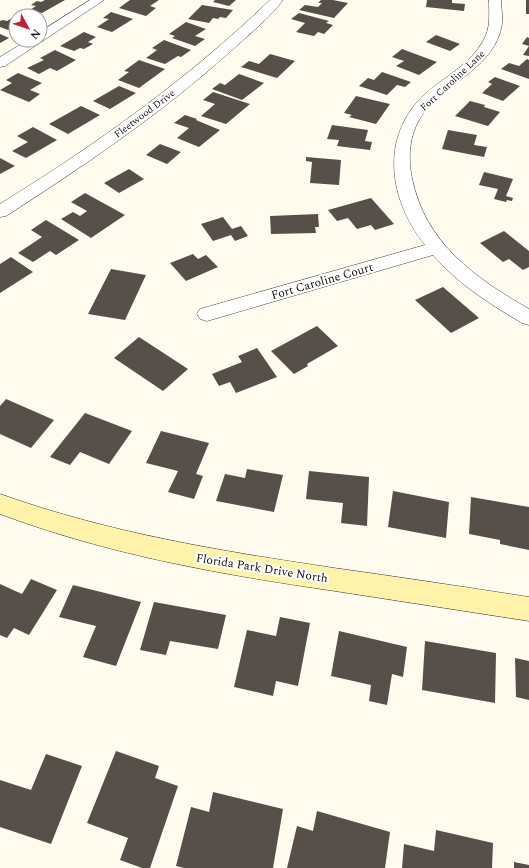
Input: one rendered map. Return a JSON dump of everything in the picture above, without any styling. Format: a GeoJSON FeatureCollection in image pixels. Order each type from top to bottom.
{"type":"FeatureCollection","features":[{"type":"Feature","properties":{"kind":"street"},"geometry":{"type":"LineString","coordinates":[[48,33],[98,0]]}},
{"type":"Feature","properties":{"kind":"street","name":"Fleetwood Drive"},"geometry":{"type":"LineString","coordinates":[[0,212],[93,150],[157,103],[222,51],[277,0]]}},
{"type":"Feature","properties":{"kind":"street","name":"Fort Caroline Lane"},"geometry":{"type":"LineString","coordinates":[[495,0],[496,25],[486,49],[425,102],[410,122],[402,146],[402,176],[408,201],[417,219],[437,248],[474,282],[529,318]]}},
{"type":"Feature","properties":{"kind":"street"},"geometry":{"type":"LineString","coordinates":[[0,63],[24,48]]}},
{"type":"Feature","properties":{"kind":"street","name":"Fort Caroline Court"},"geometry":{"type":"LineString","coordinates":[[207,314],[437,248]]}},
{"type":"Feature","properties":{"kind":"street","name":"Florida Park Drive North"},"geometry":{"type":"LineString","coordinates":[[0,504],[68,527],[118,541],[179,555],[529,609]]}},
{"type":"Feature","properties":{"kind":"building"},"geometry":{"type":"Polygon","coordinates":[[[45,0],[65,0],[48,10],[48,8],[33,8],[36,6],[31,5],[37,1],[41,2],[45,0]]]}},
{"type":"Feature","properties":{"kind":"building"},"geometry":{"type":"Polygon","coordinates":[[[130,0],[159,0],[150,6],[156,8],[146,16],[119,8],[130,0]]]}},
{"type":"Feature","properties":{"kind":"building"},"geometry":{"type":"Polygon","coordinates":[[[215,0],[236,0],[229,6],[213,2],[215,0]]]}},
{"type":"Feature","properties":{"kind":"building"},"geometry":{"type":"Polygon","coordinates":[[[321,0],[333,0],[348,3],[334,18],[299,10],[305,5],[318,7],[322,3],[318,3],[321,0]]]}},
{"type":"Feature","properties":{"kind":"building"},"geometry":{"type":"Polygon","coordinates":[[[427,0],[452,0],[452,3],[465,4],[464,11],[426,7],[427,0]]]}},
{"type":"Feature","properties":{"kind":"building"},"geometry":{"type":"Polygon","coordinates":[[[526,0],[529,0],[529,14],[526,14],[526,0]]]}},
{"type":"Feature","properties":{"kind":"building"},"geometry":{"type":"Polygon","coordinates":[[[202,5],[233,10],[226,18],[213,18],[209,23],[188,19],[202,5]]]}},
{"type":"Feature","properties":{"kind":"building"},"geometry":{"type":"Polygon","coordinates":[[[111,12],[133,19],[112,32],[97,27],[109,19],[103,18],[111,12]]]}},
{"type":"Feature","properties":{"kind":"building"},"geometry":{"type":"Polygon","coordinates":[[[299,13],[329,21],[326,23],[333,25],[324,34],[318,32],[314,36],[296,32],[305,23],[291,19],[299,13]]]}},
{"type":"Feature","properties":{"kind":"building"},"geometry":{"type":"Polygon","coordinates":[[[0,21],[7,21],[8,30],[0,27],[0,21]]]}},
{"type":"Feature","properties":{"kind":"building"},"geometry":{"type":"Polygon","coordinates":[[[186,22],[206,29],[195,36],[205,39],[195,46],[172,38],[175,36],[169,34],[186,22]]]}},
{"type":"Feature","properties":{"kind":"building"},"geometry":{"type":"Polygon","coordinates":[[[84,32],[96,37],[88,42],[93,44],[84,49],[80,48],[74,51],[60,46],[84,32]]]}},
{"type":"Feature","properties":{"kind":"building"},"geometry":{"type":"Polygon","coordinates":[[[0,34],[8,38],[8,39],[0,43],[0,34]]]}},
{"type":"Feature","properties":{"kind":"building"},"geometry":{"type":"Polygon","coordinates":[[[436,35],[460,44],[450,51],[426,42],[436,35]]]}},
{"type":"Feature","properties":{"kind":"building"},"geometry":{"type":"Polygon","coordinates":[[[527,37],[529,38],[529,46],[522,44],[527,37]]]}},
{"type":"Feature","properties":{"kind":"building"},"geometry":{"type":"Polygon","coordinates":[[[164,40],[191,50],[181,57],[178,56],[165,64],[146,58],[157,50],[152,48],[164,40]]]}},
{"type":"Feature","properties":{"kind":"building"},"geometry":{"type":"Polygon","coordinates":[[[529,46],[529,56],[523,55],[529,46]]]}},
{"type":"Feature","properties":{"kind":"building"},"geometry":{"type":"Polygon","coordinates":[[[402,49],[437,62],[419,75],[396,66],[404,61],[392,57],[402,49]]]}},
{"type":"Feature","properties":{"kind":"building"},"geometry":{"type":"Polygon","coordinates":[[[55,50],[76,60],[57,71],[50,68],[39,74],[27,68],[44,60],[40,58],[55,50]]]}},
{"type":"Feature","properties":{"kind":"building"},"geometry":{"type":"Polygon","coordinates":[[[270,54],[295,61],[277,78],[241,67],[249,61],[259,64],[270,54]]]}},
{"type":"Feature","properties":{"kind":"building"},"geometry":{"type":"Polygon","coordinates":[[[527,59],[529,60],[529,79],[501,69],[509,63],[519,66],[527,59]]]}},
{"type":"Feature","properties":{"kind":"building"},"geometry":{"type":"Polygon","coordinates":[[[139,60],[165,69],[139,88],[118,80],[129,72],[124,71],[139,60]]]}},
{"type":"Feature","properties":{"kind":"building"},"geometry":{"type":"Polygon","coordinates":[[[382,72],[411,82],[405,87],[397,85],[387,95],[359,86],[368,78],[374,80],[382,72]]]}},
{"type":"Feature","properties":{"kind":"building"},"geometry":{"type":"Polygon","coordinates":[[[18,73],[42,83],[30,90],[40,94],[29,102],[0,90],[12,83],[6,80],[18,73]]]}},
{"type":"Feature","properties":{"kind":"building"},"geometry":{"type":"Polygon","coordinates":[[[239,74],[264,83],[242,100],[212,89],[220,83],[225,85],[239,74]]]}},
{"type":"Feature","properties":{"kind":"building"},"geometry":{"type":"Polygon","coordinates":[[[495,77],[520,86],[503,101],[482,93],[492,84],[488,82],[495,77]]]}},
{"type":"Feature","properties":{"kind":"building"},"geometry":{"type":"Polygon","coordinates":[[[119,86],[136,93],[110,109],[93,101],[119,86]]]}},
{"type":"Feature","properties":{"kind":"building"},"geometry":{"type":"Polygon","coordinates":[[[213,92],[250,104],[226,124],[201,116],[215,104],[203,100],[213,92]]]}},
{"type":"Feature","properties":{"kind":"building"},"geometry":{"type":"Polygon","coordinates":[[[356,96],[390,104],[376,124],[349,117],[352,115],[344,113],[356,96]]]}},
{"type":"Feature","properties":{"kind":"building"},"geometry":{"type":"Polygon","coordinates":[[[470,101],[485,105],[484,107],[500,112],[488,126],[455,116],[470,101]]]}},
{"type":"Feature","properties":{"kind":"building"},"geometry":{"type":"Polygon","coordinates":[[[81,106],[100,115],[68,134],[49,124],[81,106]]]}},
{"type":"Feature","properties":{"kind":"building"},"geometry":{"type":"Polygon","coordinates":[[[185,115],[220,130],[199,147],[177,138],[189,128],[174,123],[185,115]]]}},
{"type":"Feature","properties":{"kind":"building"},"geometry":{"type":"Polygon","coordinates":[[[332,125],[368,130],[365,141],[372,142],[370,150],[337,146],[339,140],[327,139],[332,125]]]}},
{"type":"Feature","properties":{"kind":"building"},"geometry":{"type":"Polygon","coordinates":[[[33,127],[57,140],[26,158],[12,151],[28,142],[17,136],[33,127]]]}},
{"type":"Feature","properties":{"kind":"building"},"geometry":{"type":"Polygon","coordinates":[[[448,130],[477,135],[474,145],[487,147],[484,157],[442,149],[448,130]]]}},
{"type":"Feature","properties":{"kind":"building"},"geometry":{"type":"Polygon","coordinates":[[[160,144],[181,152],[167,164],[146,155],[160,144]]]}},
{"type":"Feature","properties":{"kind":"building"},"geometry":{"type":"Polygon","coordinates":[[[306,157],[341,160],[339,185],[310,183],[312,162],[306,161],[306,157]]]}},
{"type":"Feature","properties":{"kind":"building"},"geometry":{"type":"Polygon","coordinates":[[[0,158],[15,166],[0,174],[0,158]]]}},
{"type":"Feature","properties":{"kind":"building"},"geometry":{"type":"Polygon","coordinates":[[[129,169],[144,179],[119,193],[104,183],[129,169]]]}},
{"type":"Feature","properties":{"kind":"building"},"geometry":{"type":"Polygon","coordinates":[[[484,172],[513,179],[506,196],[513,198],[512,201],[507,200],[506,202],[494,199],[498,189],[479,185],[484,172]]]}},
{"type":"Feature","properties":{"kind":"building"},"geometry":{"type":"Polygon","coordinates":[[[85,193],[125,215],[91,238],[61,219],[73,212],[80,216],[87,211],[71,202],[85,193]]]}},
{"type":"Feature","properties":{"kind":"building"},"geometry":{"type":"Polygon","coordinates":[[[371,198],[394,224],[375,230],[371,225],[357,229],[348,218],[337,221],[328,210],[371,198]]]}},
{"type":"Feature","properties":{"kind":"building"},"geometry":{"type":"Polygon","coordinates":[[[318,214],[319,227],[315,227],[316,233],[271,234],[270,216],[318,214]]]}},
{"type":"Feature","properties":{"kind":"building"},"geometry":{"type":"Polygon","coordinates":[[[223,217],[232,229],[241,226],[248,236],[235,241],[231,235],[213,241],[201,224],[223,217]]]}},
{"type":"Feature","properties":{"kind":"building"},"geometry":{"type":"Polygon","coordinates":[[[46,220],[79,240],[56,255],[50,251],[33,262],[18,253],[42,237],[31,230],[46,220]]]}},
{"type":"Feature","properties":{"kind":"building"},"geometry":{"type":"Polygon","coordinates":[[[504,231],[529,251],[529,267],[523,270],[509,259],[503,262],[480,243],[504,231]]]}},
{"type":"Feature","properties":{"kind":"building"},"geometry":{"type":"Polygon","coordinates":[[[193,254],[198,259],[206,255],[218,267],[186,281],[170,263],[193,254]]]}},
{"type":"Feature","properties":{"kind":"building"},"geometry":{"type":"Polygon","coordinates":[[[11,257],[33,272],[0,293],[0,264],[11,257]]]}},
{"type":"Feature","properties":{"kind":"building"},"geometry":{"type":"Polygon","coordinates":[[[111,269],[146,275],[125,320],[88,314],[111,269]]]}},
{"type":"Feature","properties":{"kind":"building"},"geometry":{"type":"Polygon","coordinates":[[[443,287],[479,318],[451,333],[415,300],[443,287]]]}},
{"type":"Feature","properties":{"kind":"building"},"geometry":{"type":"Polygon","coordinates":[[[317,326],[338,346],[307,364],[308,366],[294,374],[271,351],[317,326]]]}},
{"type":"Feature","properties":{"kind":"building"},"geometry":{"type":"Polygon","coordinates":[[[139,337],[188,369],[163,391],[114,358],[139,337]]]}},
{"type":"Feature","properties":{"kind":"building"},"geometry":{"type":"Polygon","coordinates":[[[257,348],[277,377],[236,393],[230,382],[219,386],[212,374],[242,362],[238,356],[257,348]]]}},
{"type":"Feature","properties":{"kind":"building"},"geometry":{"type":"Polygon","coordinates":[[[6,399],[54,420],[31,448],[0,434],[0,406],[6,399]]]}},
{"type":"Feature","properties":{"kind":"building"},"geometry":{"type":"Polygon","coordinates":[[[85,413],[132,431],[109,464],[80,452],[70,465],[50,457],[85,413]]]}},
{"type":"Feature","properties":{"kind":"building"},"geometry":{"type":"Polygon","coordinates":[[[161,431],[209,443],[196,474],[203,476],[194,499],[168,492],[178,471],[146,463],[161,431]]]}},
{"type":"Feature","properties":{"kind":"building"},"geometry":{"type":"Polygon","coordinates":[[[247,469],[283,475],[274,512],[216,501],[225,474],[245,478],[247,469]]]}},
{"type":"Feature","properties":{"kind":"building"},"geometry":{"type":"Polygon","coordinates":[[[309,471],[369,477],[367,526],[341,523],[343,503],[306,499],[309,471]]]}},
{"type":"Feature","properties":{"kind":"building"},"geometry":{"type":"Polygon","coordinates":[[[393,491],[449,502],[446,538],[388,527],[393,491]]]}},
{"type":"Feature","properties":{"kind":"building"},"geometry":{"type":"Polygon","coordinates":[[[471,497],[529,507],[529,550],[500,544],[500,540],[469,534],[471,497]]]}},
{"type":"Feature","properties":{"kind":"building"},"geometry":{"type":"Polygon","coordinates":[[[31,579],[57,590],[29,635],[14,628],[7,638],[0,635],[0,584],[22,594],[31,579]]]}},
{"type":"Feature","properties":{"kind":"building"},"geometry":{"type":"Polygon","coordinates":[[[73,585],[141,602],[116,666],[83,657],[96,626],[59,617],[73,585]]]}},
{"type":"Feature","properties":{"kind":"building"},"geometry":{"type":"Polygon","coordinates":[[[154,602],[226,615],[218,649],[170,641],[166,655],[140,650],[154,602]]]}},
{"type":"Feature","properties":{"kind":"building"},"geometry":{"type":"Polygon","coordinates":[[[280,617],[310,623],[298,686],[276,681],[273,696],[234,687],[247,630],[276,636],[280,617]]]}},
{"type":"Feature","properties":{"kind":"building"},"geometry":{"type":"Polygon","coordinates":[[[339,631],[407,647],[403,677],[392,674],[387,705],[369,701],[371,685],[331,676],[339,631]]]}},
{"type":"Feature","properties":{"kind":"building"},"geometry":{"type":"Polygon","coordinates":[[[425,641],[496,653],[495,703],[422,690],[425,641]]]}},
{"type":"Feature","properties":{"kind":"building"},"geometry":{"type":"Polygon","coordinates":[[[515,658],[529,661],[529,700],[516,697],[515,658]]]}},
{"type":"Feature","properties":{"kind":"building"},"geometry":{"type":"Polygon","coordinates":[[[116,751],[159,766],[155,778],[178,786],[150,868],[142,868],[120,860],[128,838],[87,823],[116,751]]]}},
{"type":"Feature","properties":{"kind":"building"},"geometry":{"type":"Polygon","coordinates":[[[46,754],[82,766],[51,844],[0,827],[0,780],[31,790],[46,754]]]}},
{"type":"Feature","properties":{"kind":"building"},"geometry":{"type":"Polygon","coordinates":[[[213,792],[283,809],[273,868],[184,868],[176,866],[191,807],[209,812],[213,792]]]}},
{"type":"Feature","properties":{"kind":"building"},"geometry":{"type":"Polygon","coordinates":[[[317,811],[390,832],[385,868],[287,868],[297,826],[313,831],[317,811]]]}},
{"type":"Feature","properties":{"kind":"building"},"geometry":{"type":"Polygon","coordinates":[[[436,830],[493,843],[492,868],[402,868],[404,844],[434,851],[436,830]]]}},
{"type":"Feature","properties":{"kind":"building"},"geometry":{"type":"Polygon","coordinates":[[[514,862],[529,865],[529,868],[514,868],[514,862]]]}}]}
